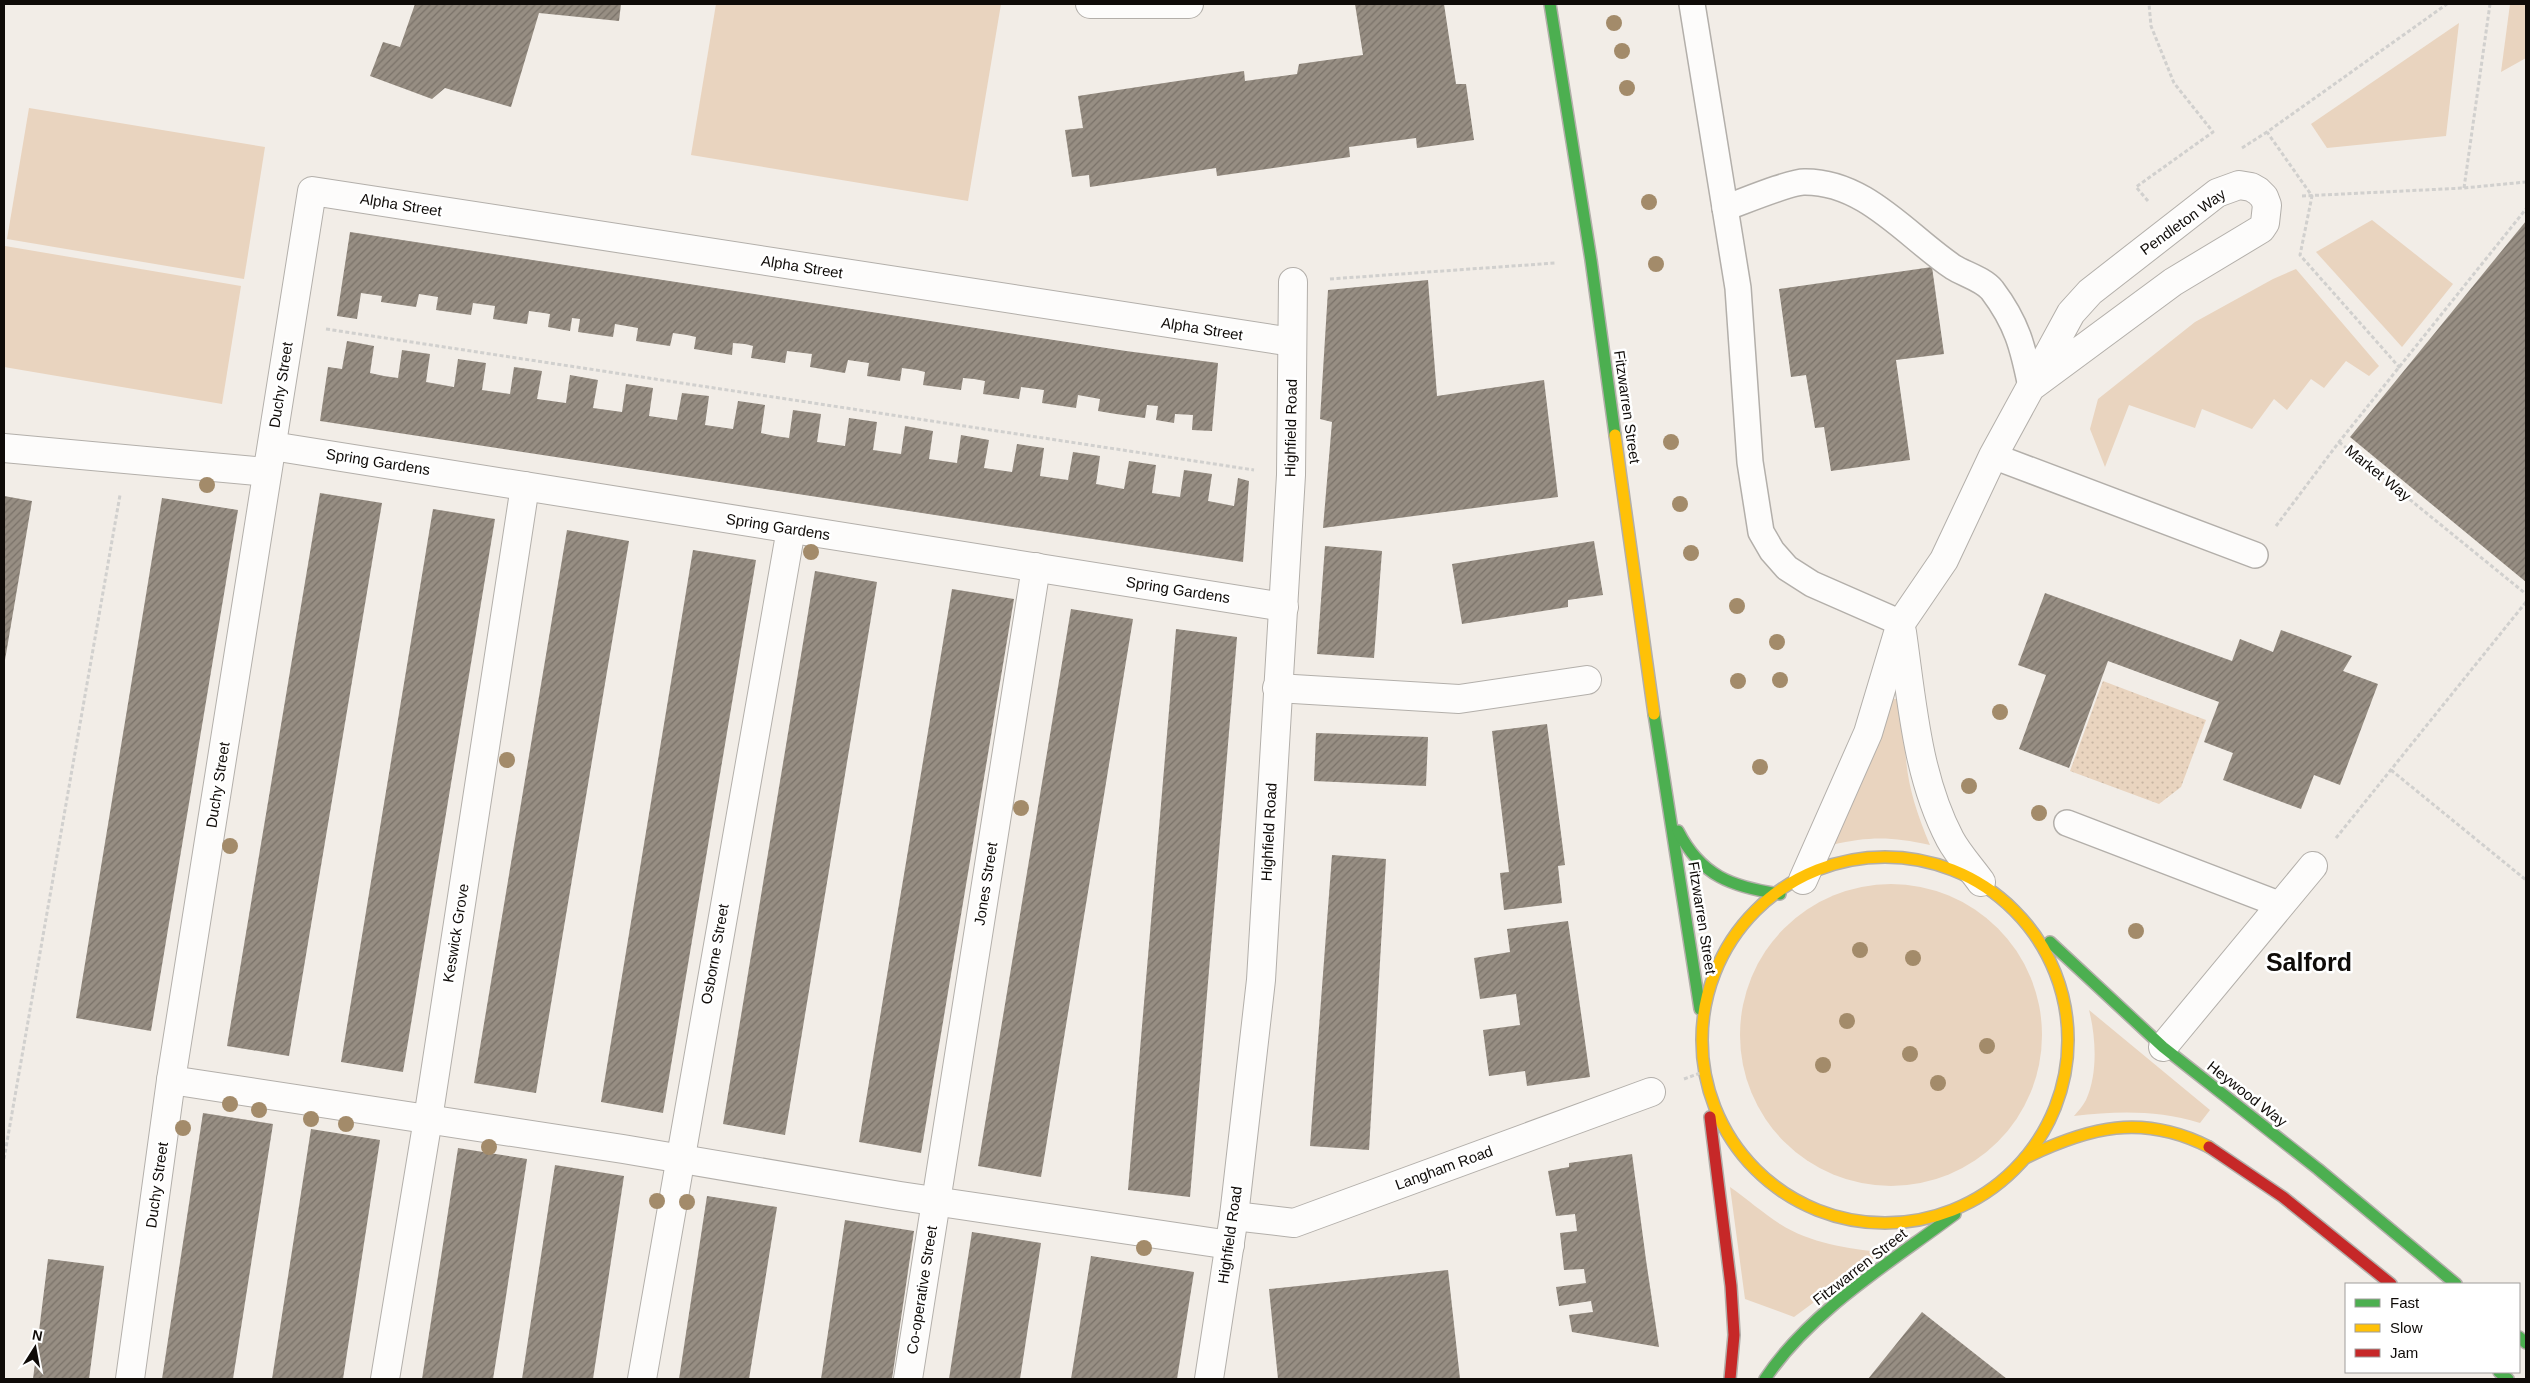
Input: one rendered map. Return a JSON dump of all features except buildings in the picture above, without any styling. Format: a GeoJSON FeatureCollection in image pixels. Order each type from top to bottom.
{"type":"FeatureCollection","features":[{"type":"Feature","properties":{"kind":"street"},"geometry":{"type":"LineString","coordinates":[[1090,4],[1189,4]]}},
{"type":"Feature","properties":{"kind":"street","name":"Fitzwarren Street"},"geometry":{"type":"LineString","coordinates":[[1550,4],[1591,260],[1654,711],[1672,816],[1703,1025]]}},
{"type":"Feature","properties":{"kind":"street","name":"Pendleton Way"},"geometry":{"type":"LineString","coordinates":[[1803,880],[1843,795],[1868,733],[1901,623],[1944,560],[1993,456],[2071,312],[2090,292],[2217,194],[2238,185],[2251,187],[2264,198],[2267,205],[2265,223],[2254,235],[2174,282],[2031,387]]}},
{"type":"Feature","properties":{"kind":"street","name":"Duchy Street"},"geometry":{"type":"LineString","coordinates":[[130,1379],[171,1080],[312,191]]}},
{"type":"Feature","properties":{"kind":"street","name":"Alpha Street"},"geometry":{"type":"LineString","coordinates":[[312,191],[1292,342]]}},
{"type":"Feature","properties":{"kind":"street","name":"Highfield Road"},"geometry":{"type":"LineString","coordinates":[[1209,1379],[1209,1368],[1234,1216],[1261,980],[1276,688],[1284,607],[1291,475],[1293,282]]}},
{"type":"Feature","properties":{"kind":"street","name":"Spring Gardens"},"geometry":{"type":"LineString","coordinates":[[272,446],[1284,607]]}},
{"type":"Feature","properties":{"kind":"street"},"geometry":{"type":"LineString","coordinates":[[4,448],[268,472]]}},
{"type":"Feature","properties":{"kind":"street","name":"Keswick Grove"},"geometry":{"type":"LineString","coordinates":[[385,1379],[428,1119],[525,486]]}},
{"type":"Feature","properties":{"kind":"street","name":"Osborne Street"},"geometry":{"type":"LineString","coordinates":[[642,1379],[679,1158],[791,529]]}},
{"type":"Feature","properties":{"kind":"street","name":"Jones Street"},"geometry":{"type":"LineString","coordinates":[[937,1201],[1036,568]]}},
{"type":"Feature","properties":{"kind":"street"},"geometry":{"type":"LineString","coordinates":[[1707,1093],[1731,1146],[1785,1197],[1820,1212],[1860,1222],[1901,1222],[1941,1213],[1987,1192],[2022,1159],[2042,1132],[2062,1090],[2072,1043],[2066,1003],[2056,962],[2027,921],[1981,882],[1951,841],[1933,798],[1919,749],[1901,623]]}},
{"type":"Feature","properties":{"kind":"street"},"geometry":{"type":"LineString","coordinates":[[1276,688],[1460,699],[1587,680]]}},
{"type":"Feature","properties":{"kind":"street","name":"Fitzwarren Street"},"geometry":{"type":"LineString","coordinates":[[1672,816],[1684,846],[1703,868],[1722,880],[1748,890],[1780,894]]}},
{"type":"Feature","properties":{"kind":"street"},"geometry":{"type":"LineString","coordinates":[[1730,1379],[1734,1335],[1731,1286],[1707,1093],[1702,1072],[1703,1025],[1713,979],[1732,941],[1756,914],[1780,894],[1803,880],[1827,869],[1859,860],[1900,858],[1936,864],[1963,873],[1981,882]]}},
{"type":"Feature","properties":{"kind":"street"},"geometry":{"type":"LineString","coordinates":[[2163,1047],[2313,866]]}},
{"type":"Feature","properties":{"kind":"street","name":"Heywood Way"},"geometry":{"type":"LineString","coordinates":[[2027,921],[2163,1047],[2318,1169],[2455,1283]]}},
{"type":"Feature","properties":{"kind":"street"},"geometry":{"type":"LineString","coordinates":[[171,1080],[679,1158],[937,1201],[1230,1245]]}},
{"type":"Feature","properties":{"kind":"street","name":"Langham Road"},"geometry":{"type":"LineString","coordinates":[[1234,1216],[1294,1223],[1651,1092]]}},
{"type":"Feature","properties":{"kind":"street"},"geometry":{"type":"LineString","coordinates":[[2022,1159],[2062,1141],[2097,1130],[2130,1128],[2164,1131],[2196,1141],[2226,1156],[2291,1203],[2390,1283]]}},
{"type":"Feature","properties":{"kind":"street","name":"Fitzwarren Street"},"geometry":{"type":"LineString","coordinates":[[1765,1379],[1779,1356],[1802,1332],[1890,1261],[1987,1192]]}},
{"type":"Feature","properties":{"kind":"street","name":"Co-operative Street"},"geometry":{"type":"LineString","coordinates":[[908,1379],[937,1201]]}},
{"type":"Feature","properties":{"kind":"lane"},"geometry":{"type":"LineString","coordinates":[[1692,4],[1738,288],[1750,462],[1761,532],[1772,551],[1788,568],[1812,584],[1901,623]]}},
{"type":"Feature","properties":{"kind":"lane"},"geometry":{"type":"LineString","coordinates":[[1725,208],[1803,182],[1839,186],[1874,205],[1953,267],[1990,288],[2012,319],[2022,343],[2031,387]]}},
{"type":"Feature","properties":{"kind":"lane"},"geometry":{"type":"LineString","coordinates":[[1993,456],[2255,555]]}},
{"type":"Feature","properties":{"kind":"lane"},"geometry":{"type":"LineString","coordinates":[[2067,823],[2280,905]]}},
{"type":"Feature","properties":{"kind":"path"},"geometry":{"type":"LineString","coordinates":[[2149,4],[2151,26],[2174,83],[2213,132]]}},
{"type":"Feature","properties":{"kind":"path"},"geometry":{"type":"LineString","coordinates":[[2400,368],[2300,255],[2312,196],[2267,132],[2447,4]]}},
{"type":"Feature","properties":{"kind":"path"},"geometry":{"type":"LineString","coordinates":[[2464,188],[2490,4]]}},
{"type":"Feature","properties":{"kind":"path"},"geometry":{"type":"LineString","coordinates":[[2264,198],[2464,188],[2526,182]]}},
{"type":"Feature","properties":{"kind":"path"},"geometry":{"type":"LineString","coordinates":[[2339,442],[2526,208]]}},
{"type":"Feature","properties":{"kind":"path"},"geometry":{"type":"LineString","coordinates":[[1293,282],[1591,260]]}},
{"type":"Feature","properties":{"kind":"path"},"geometry":{"type":"LineString","coordinates":[[291,323],[1291,475]]}},
{"type":"Feature","properties":{"kind":"path","name":"Market Way"},"geometry":{"type":"LineString","coordinates":[[2255,555],[2339,442],[2526,594]]}},
{"type":"Feature","properties":{"kind":"path"},"geometry":{"type":"LineString","coordinates":[[4,1159],[126,460]]}},
{"type":"Feature","properties":{"kind":"path"},"geometry":{"type":"LineString","coordinates":[[2313,866],[2526,602]]}},
{"type":"Feature","properties":{"kind":"path"},"geometry":{"type":"LineString","coordinates":[[2391,770],[2526,880]]}},
{"type":"Feature","properties":{"kind":"shaded area"},"geometry":{"type":"Polygon","coordinates":[[[716,4],[1001,4],[968,201],[691,155],[716,4]]]}},
{"type":"Feature","properties":{"kind":"shaded area"},"geometry":{"type":"Polygon","coordinates":[[[2510,4],[2526,4],[2526,58],[2501,72],[2510,4]]]}},
{"type":"Feature","properties":{"kind":"shaded area"},"geometry":{"type":"Polygon","coordinates":[[[2459,23],[2446,136],[2327,148],[2311,124],[2459,23]]]}},
{"type":"Feature","properties":{"kind":"shaded area"},"geometry":{"type":"Polygon","coordinates":[[[29,108],[265,147],[244,279],[7,239],[29,108]]]}},
{"type":"Feature","properties":{"kind":"shaded area"},"geometry":{"type":"Polygon","coordinates":[[[2372,220],[2453,284],[2402,347],[2316,252],[2372,220]]]}},
{"type":"Feature","properties":{"kind":"shaded area"},"geometry":{"type":"Polygon","coordinates":[[[5,246],[241,286],[222,404],[4,367],[5,246]]]}},
{"type":"Feature","properties":{"kind":"shaded area"},"geometry":{"type":"Polygon","coordinates":[[[2296,269],[2379,366],[2369,376],[2346,361],[2324,388],[2311,379],[2287,410],[2274,399],[2252,429],[2202,409],[2195,428],[2129,405],[2105,467],[2090,429],[2098,399],[2195,322],[2273,279],[2296,269]]]}},
{"type":"Feature","properties":{"kind":"shaded area"},"geometry":{"type":"Polygon","coordinates":[[[2103,681],[2206,720],[2181,787],[2159,804],[2070,771],[2103,681]]]}},
{"type":"Feature","properties":{"kind":"shaded area"},"geometry":{"type":"Polygon","coordinates":[[[1884,698],[1907,700],[1905,740],[1908,775],[1916,809],[1930,845],[1904,840],[1870,839],[1832,845],[1884,698]]]}},
{"type":"Feature","properties":{"kind":"shaded area"},"geometry":{"type":"Polygon","coordinates":[[[1876,884],[1906,884],[1949,895],[1975,909],[2008,939],[2031,977],[2036,991],[2042,1020],[2042,1050],[2031,1093],[2017,1119],[1998,1142],[1975,1161],[1949,1175],[1906,1186],[1876,1186],[1833,1175],[1807,1161],[1774,1131],[1751,1093],[1746,1079],[1740,1050],[1740,1020],[1751,977],[1765,951],[1795,918],[1833,895],[1847,890],[1876,884]]]}},
{"type":"Feature","properties":{"kind":"shaded area"},"geometry":{"type":"Polygon","coordinates":[[[2089,1010],[2210,1110],[2200,1123],[2168,1116],[2137,1113],[2074,1116],[2086,1100],[2093,1079],[2095,1055],[2089,1010]]]}},
{"type":"Feature","properties":{"kind":"shaded area"},"geometry":{"type":"Polygon","coordinates":[[[1730,1187],[1792,1231],[1830,1244],[1882,1252],[1794,1317],[1745,1299],[1730,1187]]]}},
{"type":"Feature","properties":{"kind":"traffic: fast"},"geometry":{"type":"LineString","coordinates":[[1550,4],[1591,260],[1615,435]]}},
{"type":"Feature","properties":{"kind":"traffic: fast"},"geometry":{"type":"LineString","coordinates":[[1654,714],[1700,1009]]}},
{"type":"Feature","properties":{"kind":"traffic: fast"},"geometry":{"type":"LineString","coordinates":[[1678,831],[1697,859],[1720,877],[1747,888],[1780,894]]}},
{"type":"Feature","properties":{"kind":"traffic: fast"},"geometry":{"type":"LineString","coordinates":[[2050,942],[2163,1047],[2318,1169],[2455,1283]]}},
{"type":"Feature","properties":{"kind":"traffic: fast"},"geometry":{"type":"LineString","coordinates":[[1765,1379],[1783,1354],[1828,1310],[1879,1269],[1955,1214]]}},
{"type":"Feature","properties":{"kind":"traffic: fast"},"geometry":{"type":"LineString","coordinates":[[2520,1338],[2526,1343]]}},
{"type":"Feature","properties":{"kind":"traffic: fast"},"geometry":{"type":"LineString","coordinates":[[2500,1373],[2508,1379]]}},
{"type":"Feature","properties":{"kind":"traffic: slow"},"geometry":{"type":"LineString","coordinates":[[1615,435],[1654,714]]}},
{"type":"Feature","properties":{"kind":"traffic: slow"},"geometry":{"type":"LineString","coordinates":[[1885,857],[1921,861],[1955,871],[1987,888],[2014,911],[2037,938],[2054,970],[2064,1004],[2068,1040],[2064,1076],[2054,1110],[2037,1142],[2014,1169],[1987,1192],[1955,1209],[1921,1219],[1885,1223],[1849,1219],[1815,1209],[1783,1192],[1756,1169],[1733,1142],[1716,1110],[1706,1076],[1702,1040],[1706,1004],[1716,970],[1733,938],[1756,911],[1783,888],[1815,871],[1849,861],[1885,857]]}},
{"type":"Feature","properties":{"kind":"traffic: slow"},"geometry":{"type":"LineString","coordinates":[[2025,1158],[2071,1138],[2116,1128],[2138,1127],[2161,1130],[2184,1136],[2209,1147]]}},
{"type":"Feature","properties":{"kind":"traffic: jam"},"geometry":{"type":"LineString","coordinates":[[1710,1117],[1731,1286],[1734,1335],[1730,1379]]}},
{"type":"Feature","properties":{"kind":"traffic: jam"},"geometry":{"type":"LineString","coordinates":[[2209,1147],[2283,1197],[2390,1283]]}},
{"type":"Feature","properties":{"kind":"district","name":"Salford"},"geometry":{"type":"Point","coordinates":[2309,962]}}]}
